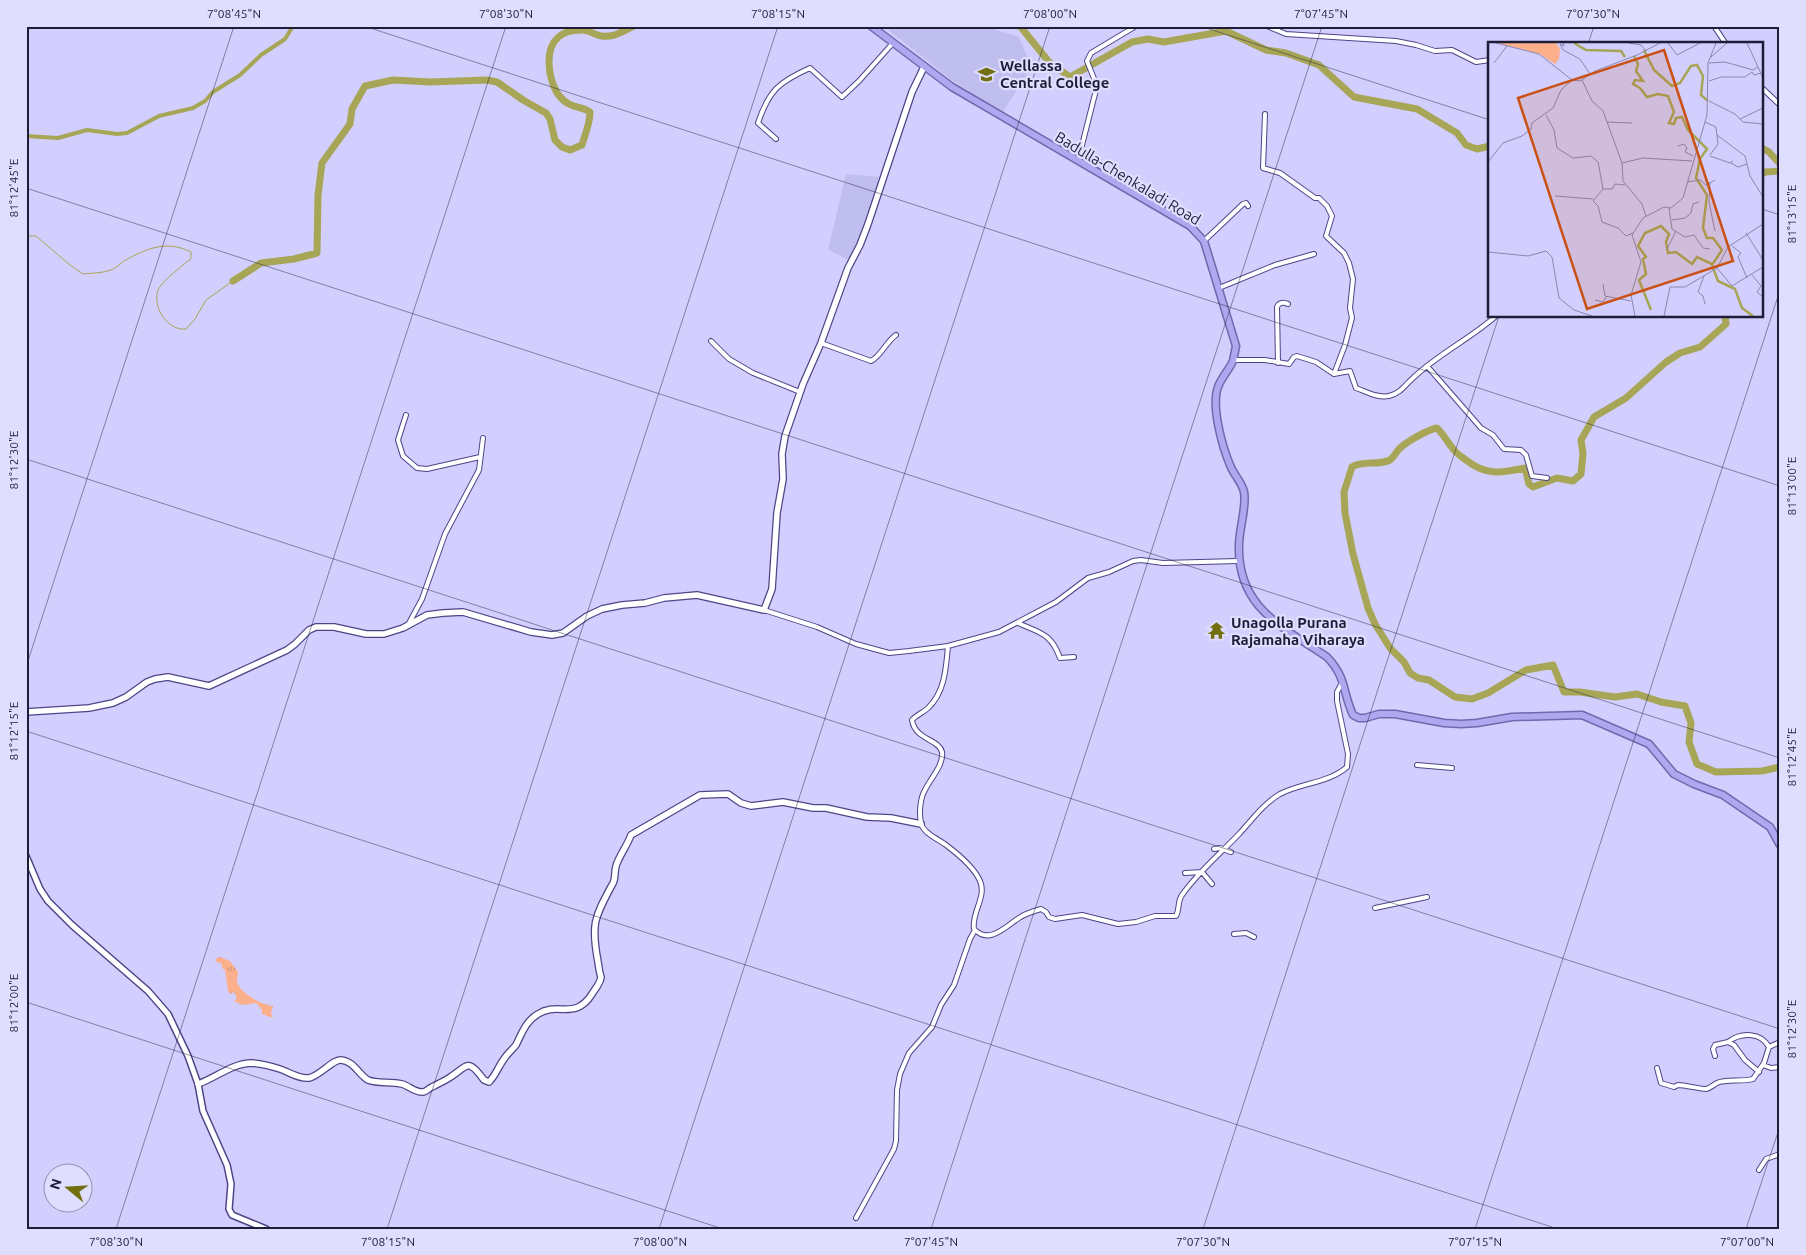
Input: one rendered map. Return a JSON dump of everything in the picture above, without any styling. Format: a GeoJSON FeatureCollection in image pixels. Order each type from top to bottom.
{"type":"FeatureCollection","features":[{"type":"Feature","properties":{"kind":"highway","name":"Badulla-Chenkaladi Road"},"geometry":{"type":"LineString","coordinates":[[871,26],[952,87],[1190,226],[1204,240],[1236,346],[1233,360],[1218,387],[1215,401],[1220,429],[1230,465],[1244,492],[1238,561],[1244,584],[1257,605],[1267,615],[1327,657],[1334,665],[1343,681],[1346,700],[1353,715],[1359,718],[1379,714],[1395,714],[1461,724],[1512,717],[1582,715],[1649,744],[1674,774],[1724,795],[1770,827],[1780,845]]}},
{"type":"Feature","properties":{"kind":"main road"},"geometry":{"type":"LineString","coordinates":[[26,712],[89,708],[113,703],[126,697],[147,682],[168,677],[210,686],[287,650],[309,630],[316,627],[334,627],[366,634],[384,634],[427,615],[463,612],[531,632],[552,634],[563,633],[587,616],[602,609],[645,603],[664,598],[697,595],[764,610],[772,589],[777,513],[783,479],[782,454],[785,436],[848,268],[868,224],[912,92],[924,67]]}},
{"type":"Feature","properties":{"kind":"main road"},"geometry":{"type":"LineString","coordinates":[[198,1084],[232,1068],[249,1063],[268,1065],[299,1077],[308,1078],[319,1074],[337,1061],[342,1060],[351,1063],[367,1079],[374,1082],[389,1081],[410,1086],[416,1092],[424,1092],[450,1078],[462,1067],[469,1066],[476,1068],[484,1080],[489,1082],[496,1075],[502,1061],[514,1047],[531,1019],[540,1012],[581,1007],[589,999],[600,982],[601,977],[594,948],[593,932],[595,920],[614,882],[616,866],[631,835],[700,795],[728,794],[742,803],[751,806],[783,802],[813,808],[826,808],[867,817],[890,818],[921,824]]}},
{"type":"Feature","properties":{"kind":"street"},"geometry":{"type":"LineString","coordinates":[[1078,161],[1097,86],[1087,61],[1091,53],[1136,26]]}},
{"type":"Feature","properties":{"kind":"street"},"geometry":{"type":"LineString","coordinates":[[1267,26],[1286,34],[1396,41],[1435,51],[1452,50],[1476,62],[1488,60]]}},
{"type":"Feature","properties":{"kind":"street"},"geometry":{"type":"LineString","coordinates":[[1714,26],[1725,42]]}},
{"type":"Feature","properties":{"kind":"street"},"geometry":{"type":"LineString","coordinates":[[776,139],[758,123],[770,95],[778,85],[810,68],[842,97],[893,43]]}},
{"type":"Feature","properties":{"kind":"street"},"geometry":{"type":"LineString","coordinates":[[1764,90],[1780,105]]}},
{"type":"Feature","properties":{"kind":"street"},"geometry":{"type":"LineString","coordinates":[[1265,114],[1262,168],[1280,173],[1315,198],[1319,198],[1327,206],[1332,216],[1326,236],[1344,253],[1349,263],[1353,279],[1350,308],[1352,318],[1345,345],[1334,374]]}},
{"type":"Feature","properties":{"kind":"street"},"geometry":{"type":"LineString","coordinates":[[1204,240],[1244,203],[1248,206]]}},
{"type":"Feature","properties":{"kind":"street"},"geometry":{"type":"LineString","coordinates":[[1219,288],[1275,265],[1314,254]]}},
{"type":"Feature","properties":{"kind":"street"},"geometry":{"type":"LineString","coordinates":[[1278,362],[1277,307],[1281,304],[1288,304]]}},
{"type":"Feature","properties":{"kind":"street"},"geometry":{"type":"LineString","coordinates":[[1233,360],[1265,360],[1289,364],[1297,356],[1316,362],[1334,374],[1350,370],[1356,388],[1375,396],[1388,396],[1400,392],[1427,366],[1493,318]]}},
{"type":"Feature","properties":{"kind":"street"},"geometry":{"type":"LineString","coordinates":[[821,343],[871,361],[876,359],[896,335]]}},
{"type":"Feature","properties":{"kind":"street"},"geometry":{"type":"LineString","coordinates":[[711,341],[730,359],[752,373],[800,392]]}},
{"type":"Feature","properties":{"kind":"street"},"geometry":{"type":"LineString","coordinates":[[1427,366],[1481,428],[1493,435],[1504,449],[1521,450],[1526,455],[1532,476],[1547,478]]}},
{"type":"Feature","properties":{"kind":"street"},"geometry":{"type":"LineString","coordinates":[[406,415],[398,440],[403,456],[417,468],[428,468],[480,457]]}},
{"type":"Feature","properties":{"kind":"street"},"geometry":{"type":"LineString","coordinates":[[408,625],[422,599],[445,534],[479,470],[483,438]]}},
{"type":"Feature","properties":{"kind":"street"},"geometry":{"type":"LineString","coordinates":[[764,610],[817,627],[856,644],[880,651],[896,652],[948,646],[999,632],[1056,602],[1088,578],[1109,572],[1133,561],[1141,560],[1163,563],[1238,561]]}},
{"type":"Feature","properties":{"kind":"street"},"geometry":{"type":"LineString","coordinates":[[1018,623],[1049,637],[1060,658],[1074,657]]}},
{"type":"Feature","properties":{"kind":"street"},"geometry":{"type":"LineString","coordinates":[[948,646],[944,681],[940,692],[927,708],[912,720],[913,726],[918,733],[936,744],[942,753],[938,768],[924,792],[920,804],[921,824],[927,832],[947,846],[968,865],[980,880],[982,893],[973,925],[978,933],[991,935],[1003,930],[1019,917],[1041,909],[1049,917],[1055,919],[1082,915],[1118,924],[1136,922],[1155,916],[1176,916],[1179,912],[1179,900],[1202,872],[1239,835],[1260,809],[1280,794],[1339,774],[1346,768],[1348,754],[1337,701],[1337,692],[1343,681]]}},
{"type":"Feature","properties":{"kind":"street"},"geometry":{"type":"LineString","coordinates":[[1416,765],[1452,768]]}},
{"type":"Feature","properties":{"kind":"street"},"geometry":{"type":"LineString","coordinates":[[1214,849],[1231,852]]}},
{"type":"Feature","properties":{"kind":"street"},"geometry":{"type":"LineString","coordinates":[[26,856],[40,889],[48,901],[72,925],[148,991],[168,1014],[188,1056],[198,1084],[202,1111],[230,1175],[229,1209],[232,1216],[266,1229]]}},
{"type":"Feature","properties":{"kind":"street"},"geometry":{"type":"LineString","coordinates":[[1185,873],[1202,872]]}},
{"type":"Feature","properties":{"kind":"street"},"geometry":{"type":"LineString","coordinates":[[1202,872],[1212,884]]}},
{"type":"Feature","properties":{"kind":"street"},"geometry":{"type":"LineString","coordinates":[[1375,908],[1427,897]]}},
{"type":"Feature","properties":{"kind":"street"},"geometry":{"type":"LineString","coordinates":[[856,1218],[894,1149],[896,1141],[897,1090],[905,1060],[915,1045],[932,1028],[941,1005],[954,985],[975,930]]}},
{"type":"Feature","properties":{"kind":"street"},"geometry":{"type":"LineString","coordinates":[[1234,934],[1246,933],[1254,938]]}},
{"type":"Feature","properties":{"kind":"street"},"geometry":{"type":"LineString","coordinates":[[1715,1056],[1713,1049],[1715,1045],[1728,1042],[1740,1036],[1753,1035],[1766,1041],[1769,1048]]}},
{"type":"Feature","properties":{"kind":"street"},"geometry":{"type":"LineString","coordinates":[[1728,1042],[1759,1072]]}},
{"type":"Feature","properties":{"kind":"street"},"geometry":{"type":"LineString","coordinates":[[1657,1068],[1661,1083],[1674,1086],[1705,1089],[1726,1081],[1744,1082],[1753,1079],[1763,1065],[1769,1048],[1780,1042]]}},
{"type":"Feature","properties":{"kind":"street"},"geometry":{"type":"LineString","coordinates":[[1763,1065],[1771,1068],[1780,1067]]}},
{"type":"Feature","properties":{"kind":"street"},"geometry":{"type":"LineString","coordinates":[[1759,1170],[1766,1159],[1780,1154]]}},
{"type":"Feature","properties":{"kind":"shaded area","name":"Wellassa Central College"},"geometry":{"type":"Polygon","coordinates":[[[883,26],[984,26],[1019,37],[1032,67],[1002,113],[953,81],[883,26]]]}},
{"type":"Feature","properties":{"kind":"shaded area"},"geometry":{"type":"Polygon","coordinates":[[[846,174],[879,177],[871,213],[849,260],[828,250],[846,174]]]}},
{"type":"Feature","properties":{"kind":"green space"},"geometry":{"type":"Polygon","coordinates":[[[220,957],[230,961],[238,972],[237,981],[246,994],[257,1001],[273,1006],[271,1013],[273,1018],[262,1014],[262,1010],[256,1003],[242,1005],[234,1001],[237,998],[234,992],[230,994],[228,991],[225,970],[222,968],[222,964],[215,961],[220,957]]]}},
{"type":"Feature","properties":{"kind":"waterway"},"geometry":{"type":"LineString","coordinates":[[26,136],[58,138],[87,130],[117,134],[127,133],[159,116],[193,108],[205,101],[213,92],[240,75],[261,55],[285,39],[293,26]]}},
{"type":"Feature","properties":{"kind":"waterway"},"geometry":{"type":"LineString","coordinates":[[233,281],[261,263],[294,259],[317,253],[318,195],[322,163],[350,124],[352,109],[365,86],[393,80],[430,82],[487,80],[497,82],[546,113],[550,119],[555,140],[562,147],[570,150],[582,145],[590,112],[564,101],[556,91],[549,67],[551,47],[558,37],[569,31],[585,30],[601,36],[610,36],[634,26]]}},
{"type":"Feature","properties":{"kind":"waterway"},"geometry":{"type":"LineString","coordinates":[[1018,26],[1020,26],[1049,62],[1070,77],[1132,42],[1148,39],[1164,42],[1226,31],[1266,50],[1286,53],[1319,65],[1354,97],[1417,109],[1457,133],[1466,145],[1477,149],[1488,146]]}},
{"type":"Feature","properties":{"kind":"waterway"},"geometry":{"type":"LineString","coordinates":[[1764,149],[1780,164]]}},
{"type":"Feature","properties":{"kind":"waterway"},"geometry":{"type":"LineString","coordinates":[[1764,173],[1780,171]]}},
{"type":"Feature","properties":{"kind":"waterway"},"geometry":{"type":"LineString","coordinates":[[26,236],[36,236],[83,274],[111,270],[132,256],[157,247],[182,248],[191,252],[190,260],[162,284],[158,290],[157,304],[159,311],[168,322],[179,329],[186,329],[195,319],[206,300],[233,281]]}},
{"type":"Feature","properties":{"kind":"waterway"},"geometry":{"type":"LineString","coordinates":[[1725,318],[1726,324],[1700,347],[1680,353],[1666,362],[1626,398],[1594,417],[1581,440],[1583,453],[1581,474],[1573,481],[1557,478],[1533,487],[1529,484],[1525,468],[1501,472],[1480,469],[1457,453],[1437,428],[1423,433],[1408,442],[1390,460],[1352,467],[1344,492],[1345,513],[1353,554],[1368,608],[1375,624],[1390,648],[1404,662],[1410,673],[1418,678],[1429,680],[1455,697],[1472,699],[1488,693],[1526,670],[1553,665],[1564,692],[1580,692],[1615,697],[1637,694],[1661,702],[1685,706],[1691,723],[1689,742],[1697,764],[1716,772],[1762,771],[1780,767]]}},
{"type":"Feature","properties":{"kind":"place","name":"Wellassa Central College"},"geometry":{"type":"Point","coordinates":[986,74]}},
{"type":"Feature","properties":{"kind":"place","name":"Unagolla Purana Rajamaha Viharaya"},"geometry":{"type":"Point","coordinates":[1217,631]}}]}
